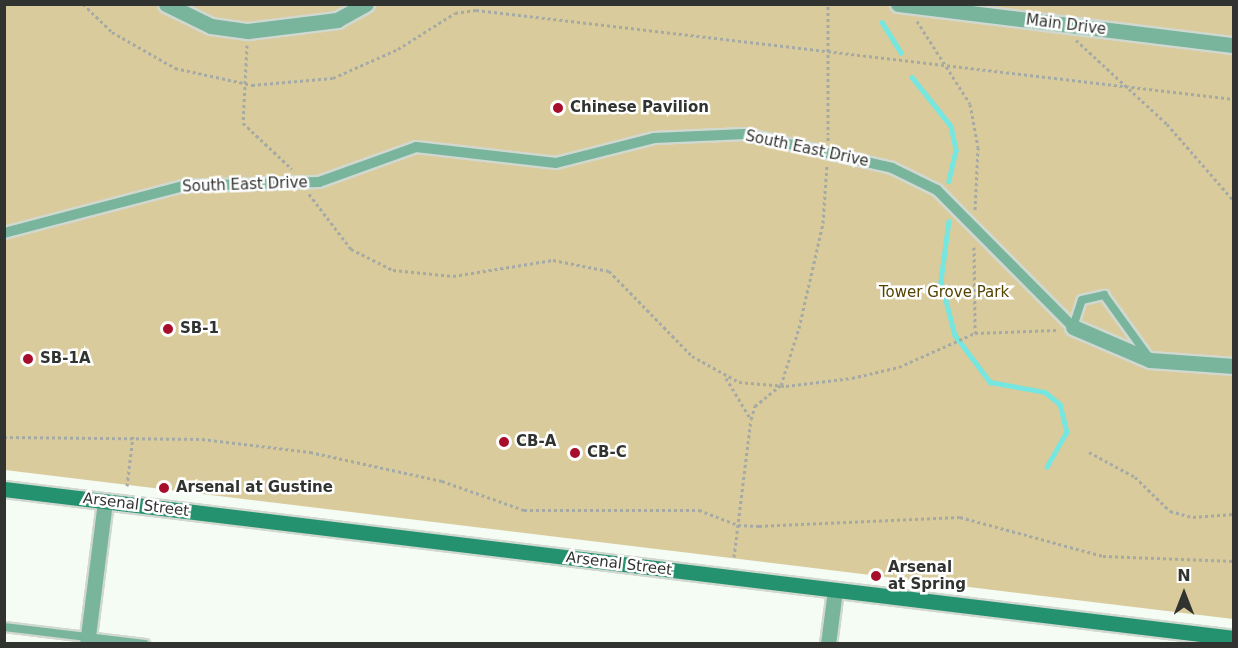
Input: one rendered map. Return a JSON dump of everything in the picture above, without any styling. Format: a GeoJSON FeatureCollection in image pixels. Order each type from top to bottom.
{"type":"FeatureCollection","features":[{"type":"Feature","properties":{"kind":"main road","name":"Arsenal Street"},"geometry":{"type":"LineString","coordinates":[[4,489],[1233,638]]}},
{"type":"Feature","properties":{"kind":"street"},"geometry":{"type":"LineString","coordinates":[[166,4],[211,26],[248,31],[337,20],[366,4]]}},
{"type":"Feature","properties":{"kind":"street","name":"Main Drive"},"geometry":{"type":"LineString","coordinates":[[902,5],[1233,45]]}},
{"type":"Feature","properties":{"kind":"street","name":"South East Drive"},"geometry":{"type":"LineString","coordinates":[[4,233],[183,186],[302,183],[332,178],[416,147],[556,163],[654,138],[719,132],[828,152],[917,178],[956,205],[1073,327],[1150,360],[1233,366]]}},
{"type":"Feature","properties":{"kind":"street"},"geometry":{"type":"LineString","coordinates":[[88,640],[105,502]]}},
{"type":"Feature","properties":{"kind":"street"},"geometry":{"type":"LineString","coordinates":[[828,644],[835,590]]}},
{"type":"Feature","properties":{"kind":"lane"},"geometry":{"type":"LineString","coordinates":[[1073,327],[1082,300],[1104,295],[1150,360]]}},
{"type":"Feature","properties":{"kind":"lane"},"geometry":{"type":"LineString","coordinates":[[4,627],[88,640],[145,644]]}},
{"type":"Feature","properties":{"kind":"path"},"geometry":{"type":"LineString","coordinates":[[83,4],[112,32],[175,68],[242,84],[333,78],[398,49],[455,13],[476,10],[949,68],[1233,99]]}},
{"type":"Feature","properties":{"kind":"path"},"geometry":{"type":"LineString","coordinates":[[734,557],[751,419],[755,406],[781,385],[817,258],[828,152],[828,4]]}},
{"type":"Feature","properties":{"kind":"path"},"geometry":{"type":"LineString","coordinates":[[902,5],[949,68],[970,104],[976,131],[975,333]]}},
{"type":"Feature","properties":{"kind":"path"},"geometry":{"type":"LineString","coordinates":[[1060,24],[1128,86],[1233,201]]}},
{"type":"Feature","properties":{"kind":"path"},"geometry":{"type":"LineString","coordinates":[[248,31],[242,84],[243,123],[286,158],[351,249],[393,270],[453,276],[553,260],[609,271],[692,356],[725,378],[751,419]]}},
{"type":"Feature","properties":{"kind":"path"},"geometry":{"type":"LineString","coordinates":[[725,378],[781,385],[888,370],[975,333],[1073,327]]}},
{"type":"Feature","properties":{"kind":"path"},"geometry":{"type":"LineString","coordinates":[[127,486],[133,436]]}},
{"type":"Feature","properties":{"kind":"path"},"geometry":{"type":"LineString","coordinates":[[4,437],[133,436],[310,452],[442,481],[524,510],[699,510],[738,525],[960,517],[1103,556],[1233,561]]}},
{"type":"Feature","properties":{"kind":"path"},"geometry":{"type":"LineString","coordinates":[[1089,452],[1135,477],[1170,511],[1193,517],[1233,514]]}},
{"type":"Feature","properties":{"kind":"green space","name":"Tower Grove Park"},"geometry":{"type":"Polygon","coordinates":[[[4,5],[1233,5],[1233,619],[5,470],[4,5]]]}},
{"type":"Feature","properties":{"kind":"waterway"},"geometry":{"type":"LineString","coordinates":[[882,22],[901,52]]}},
{"type":"Feature","properties":{"kind":"waterway"},"geometry":{"type":"LineString","coordinates":[[912,77],[951,126],[956,150],[949,181]]}},
{"type":"Feature","properties":{"kind":"waterway"},"geometry":{"type":"LineString","coordinates":[[949,221],[941,281],[955,335],[990,382],[1045,392],[1060,404],[1067,432],[1047,467]]}},
{"type":"Feature","properties":{"kind":"place","name":"Chinese Pavilion"},"geometry":{"type":"Point","coordinates":[558,108]}},
{"type":"Feature","properties":{"kind":"place","name":"SB-1"},"geometry":{"type":"Point","coordinates":[168,329]}},
{"type":"Feature","properties":{"kind":"place","name":"SB-1A"},"geometry":{"type":"Point","coordinates":[28,359]}},
{"type":"Feature","properties":{"kind":"place","name":"CB-A"},"geometry":{"type":"Point","coordinates":[504,442]}},
{"type":"Feature","properties":{"kind":"place","name":"CB-C"},"geometry":{"type":"Point","coordinates":[575,453]}},
{"type":"Feature","properties":{"kind":"place","name":"Arsenal at Gustine"},"geometry":{"type":"Point","coordinates":[164,488]}},
{"type":"Feature","properties":{"kind":"place","name":"Arsenal at Spring"},"geometry":{"type":"Point","coordinates":[876,576]}}]}
